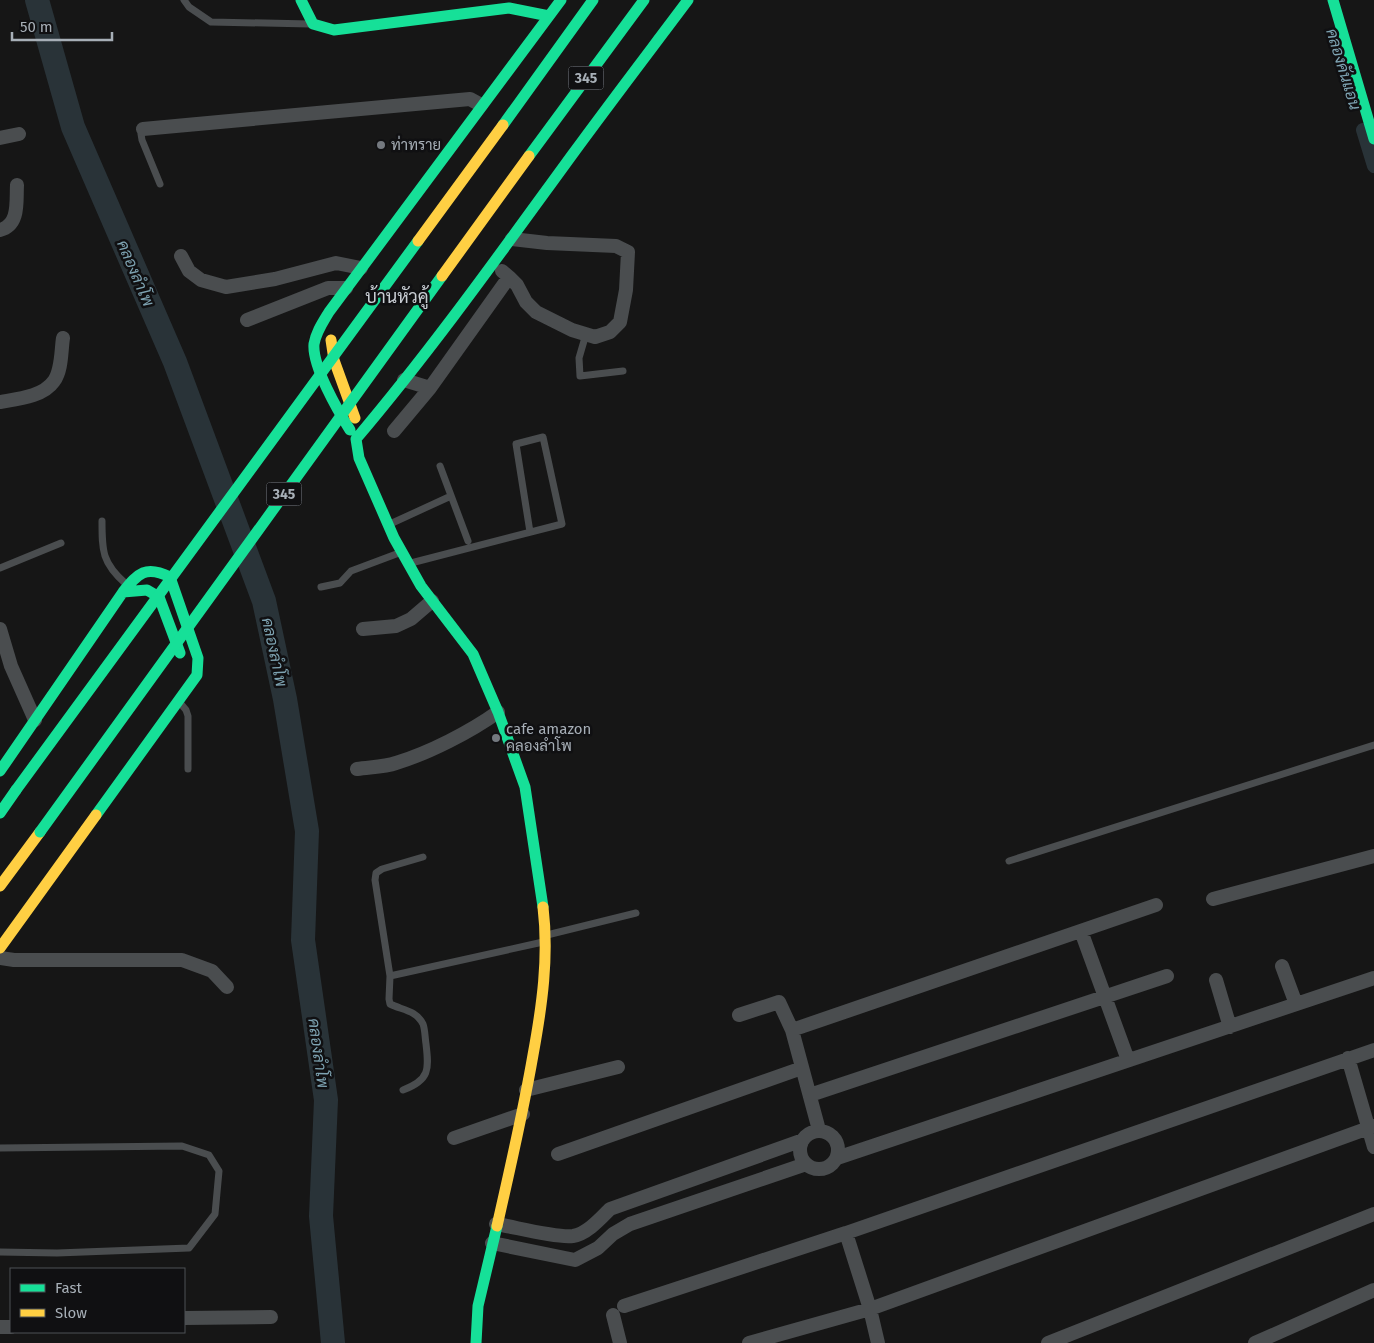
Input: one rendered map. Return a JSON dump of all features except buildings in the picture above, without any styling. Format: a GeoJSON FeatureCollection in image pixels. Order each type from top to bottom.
{"type":"FeatureCollection","features":[{"type":"Feature","properties":{"kind":"main road"},"geometry":{"type":"LineString","coordinates":[[300,0],[313,24],[334,30],[510,8],[549,16]]}},
{"type":"Feature","properties":{"kind":"main road"},"geometry":{"type":"LineString","coordinates":[[356,440],[334,405],[315,357],[314,348],[318,330],[346,288],[561,0]]}},
{"type":"Feature","properties":{"kind":"main road","name":"345"},"geometry":{"type":"LineString","coordinates":[[0,813],[593,0]]}},
{"type":"Feature","properties":{"kind":"main road","name":"345"},"geometry":{"type":"LineString","coordinates":[[0,886],[644,0]]}},
{"type":"Feature","properties":{"kind":"main road"},"geometry":{"type":"LineString","coordinates":[[356,440],[512,239],[563,167],[688,0]]}},
{"type":"Feature","properties":{"kind":"main road"},"geometry":{"type":"LineString","coordinates":[[1332,0],[1374,138]]}},
{"type":"Feature","properties":{"kind":"main road"},"geometry":{"type":"LineString","coordinates":[[336,302],[330,336],[331,351],[352,403],[359,458],[401,552],[421,586],[473,654],[498,712],[525,788],[543,909],[546,939],[542,1004],[523,1114],[478,1306],[476,1343]]}},
{"type":"Feature","properties":{"kind":"main road"},"geometry":{"type":"LineString","coordinates":[[0,771],[125,589],[144,571],[158,570],[170,578],[198,658],[197,675],[0,948]]}},
{"type":"Feature","properties":{"kind":"main road"},"geometry":{"type":"LineString","coordinates":[[125,589],[147,590],[159,597],[189,674],[180,699]]}},
{"type":"Feature","properties":{"kind":"street"},"geometry":{"type":"LineString","coordinates":[[143,129],[470,99],[481,105]]}},
{"type":"Feature","properties":{"kind":"street"},"geometry":{"type":"LineString","coordinates":[[0,138],[18,134]]}},
{"type":"Feature","properties":{"kind":"street"},"geometry":{"type":"LineString","coordinates":[[0,230],[7,228],[13,221],[17,185]]}},
{"type":"Feature","properties":{"kind":"street"},"geometry":{"type":"LineString","coordinates":[[493,263],[518,285],[526,302],[536,312],[572,330],[594,337],[610,332],[620,322],[626,290],[628,252],[616,246],[547,243],[512,239]]}},
{"type":"Feature","properties":{"kind":"street"},"geometry":{"type":"LineString","coordinates":[[181,256],[189,271],[201,280],[226,287],[275,279],[336,262],[361,268]]}},
{"type":"Feature","properties":{"kind":"street"},"geometry":{"type":"LineString","coordinates":[[394,431],[430,388],[509,277]]}},
{"type":"Feature","properties":{"kind":"street"},"geometry":{"type":"LineString","coordinates":[[247,320],[328,288],[346,288]]}},
{"type":"Feature","properties":{"kind":"street"},"geometry":{"type":"LineString","coordinates":[[0,402],[25,398],[43,390],[54,381],[58,371],[63,338]]}},
{"type":"Feature","properties":{"kind":"street"},"geometry":{"type":"LineString","coordinates":[[404,380],[430,388]]}},
{"type":"Feature","properties":{"kind":"street"},"geometry":{"type":"LineString","coordinates":[[363,629],[396,626],[411,619],[432,601]]}},
{"type":"Feature","properties":{"kind":"street"},"geometry":{"type":"LineString","coordinates":[[0,629],[6,666],[35,720]]}},
{"type":"Feature","properties":{"kind":"street"},"geometry":{"type":"LineString","coordinates":[[357,768],[395,764],[418,755],[477,727],[498,712]]}},
{"type":"Feature","properties":{"kind":"street"},"geometry":{"type":"LineString","coordinates":[[1213,899],[1374,856]]}},
{"type":"Feature","properties":{"kind":"street"},"geometry":{"type":"LineString","coordinates":[[792,1030],[1156,905]]}},
{"type":"Feature","properties":{"kind":"street"},"geometry":{"type":"LineString","coordinates":[[1081,931],[1128,1060]]}},
{"type":"Feature","properties":{"kind":"street"},"geometry":{"type":"LineString","coordinates":[[0,958],[14,960],[182,960],[212,972],[227,987]]}},
{"type":"Feature","properties":{"kind":"street"},"geometry":{"type":"LineString","coordinates":[[1282,966],[1296,1004]]}},
{"type":"Feature","properties":{"kind":"street"},"geometry":{"type":"LineString","coordinates":[[810,1095],[1167,976]]}},
{"type":"Feature","properties":{"kind":"street"},"geometry":{"type":"LineString","coordinates":[[837,1158],[838,1146],[836,1140],[826,1132],[820,1130],[807,1134],[803,1140],[800,1152],[806,1164],[810,1167],[823,1169],[828,1167],[837,1158],[1374,978]]}},
{"type":"Feature","properties":{"kind":"street"},"geometry":{"type":"LineString","coordinates":[[1216,980],[1230,1026]]}},
{"type":"Feature","properties":{"kind":"street"},"geometry":{"type":"LineString","coordinates":[[739,1015],[779,1002],[792,1030],[820,1130]]}},
{"type":"Feature","properties":{"kind":"street"},"geometry":{"type":"LineString","coordinates":[[624,1306],[846,1233],[1374,1050]]}},
{"type":"Feature","properties":{"kind":"street"},"geometry":{"type":"LineString","coordinates":[[1348,1058],[1371,1127],[1374,1147]]}},
{"type":"Feature","properties":{"kind":"street"},"geometry":{"type":"LineString","coordinates":[[526,1090],[618,1067]]}},
{"type":"Feature","properties":{"kind":"street"},"geometry":{"type":"LineString","coordinates":[[558,1154],[802,1068]]}},
{"type":"Feature","properties":{"kind":"street"},"geometry":{"type":"LineString","coordinates":[[454,1138],[523,1114]]}},
{"type":"Feature","properties":{"kind":"street"},"geometry":{"type":"LineString","coordinates":[[749,1343],[870,1309],[1371,1127]]}},
{"type":"Feature","properties":{"kind":"street"},"geometry":{"type":"LineString","coordinates":[[496,1224],[574,1236],[595,1225],[610,1209],[803,1140]]}},
{"type":"Feature","properties":{"kind":"street"},"geometry":{"type":"LineString","coordinates":[[492,1243],[575,1260],[598,1248],[613,1234],[630,1224],[806,1164]]}},
{"type":"Feature","properties":{"kind":"street"},"geometry":{"type":"LineString","coordinates":[[1048,1343],[1374,1214]]}},
{"type":"Feature","properties":{"kind":"street"},"geometry":{"type":"LineString","coordinates":[[846,1233],[870,1309],[878,1343]]}},
{"type":"Feature","properties":{"kind":"street"},"geometry":{"type":"LineString","coordinates":[[1254,1343],[1374,1290]]}},
{"type":"Feature","properties":{"kind":"street"},"geometry":{"type":"LineString","coordinates":[[613,1315],[620,1343]]}},
{"type":"Feature","properties":{"kind":"street"},"geometry":{"type":"LineString","coordinates":[[185,1318],[271,1317]]}},
{"type":"Feature","properties":{"kind":"lane"},"geometry":{"type":"LineString","coordinates":[[184,0],[189,7],[211,22],[313,24]]}},
{"type":"Feature","properties":{"kind":"lane"},"geometry":{"type":"LineString","coordinates":[[143,129],[141,134],[142,140],[160,184]]}},
{"type":"Feature","properties":{"kind":"lane"},"geometry":{"type":"LineString","coordinates":[[586,334],[578,358],[580,376],[623,371]]}},
{"type":"Feature","properties":{"kind":"lane"},"geometry":{"type":"LineString","coordinates":[[408,564],[562,524],[543,437],[516,444],[530,532]]}},
{"type":"Feature","properties":{"kind":"lane"},"geometry":{"type":"LineString","coordinates":[[440,466],[468,541]]}},
{"type":"Feature","properties":{"kind":"lane"},"geometry":{"type":"LineString","coordinates":[[388,525],[451,496]]}},
{"type":"Feature","properties":{"kind":"lane"},"geometry":{"type":"LineString","coordinates":[[102,521],[104,556],[125,589]]}},
{"type":"Feature","properties":{"kind":"lane"},"geometry":{"type":"LineString","coordinates":[[0,568],[61,543]]}},
{"type":"Feature","properties":{"kind":"lane"},"geometry":{"type":"LineString","coordinates":[[322,588],[340,583],[351,571],[401,552]]}},
{"type":"Feature","properties":{"kind":"lane"},"geometry":{"type":"LineString","coordinates":[[180,699],[188,716],[188,769]]}},
{"type":"Feature","properties":{"kind":"lane"},"geometry":{"type":"LineString","coordinates":[[1009,861],[1374,745]]}},
{"type":"Feature","properties":{"kind":"lane"},"geometry":{"type":"LineString","coordinates":[[403,1090],[415,1086],[425,1075],[428,1066],[423,1024],[414,1014],[406,1009],[390,1004],[390,976],[376,874],[382,870],[424,857]]}},
{"type":"Feature","properties":{"kind":"lane"},"geometry":{"type":"LineString","coordinates":[[390,976],[546,939],[636,912]]}},
{"type":"Feature","properties":{"kind":"lane"},"geometry":{"type":"LineString","coordinates":[[0,1148],[182,1146],[209,1154],[219,1171],[216,1214],[189,1248],[58,1253],[0,1252]]}},
{"type":"Feature","properties":{"kind":"waterway","name":"คลองลำโพ"},"geometry":{"type":"LineString","coordinates":[[37,0],[73,127],[175,362],[264,601],[285,699],[307,831],[303,940],[326,1100],[321,1216],[333,1343]]}},
{"type":"Feature","properties":{"kind":"waterway","name":"คลองคันแอน"},"geometry":{"type":"LineString","coordinates":[[1363,130],[1374,166]]}},
{"type":"Feature","properties":{"kind":"traffic: fast"},"geometry":{"type":"LineString","coordinates":[[301,0],[313,24],[334,30],[509,8],[549,16]]}},
{"type":"Feature","properties":{"kind":"traffic: fast"},"geometry":{"type":"LineString","coordinates":[[350,430],[321,376],[314,353],[316,335],[329,312],[561,0]]}},
{"type":"Feature","properties":{"kind":"traffic: fast"},"geometry":{"type":"LineString","coordinates":[[503,125],[593,0]]}},
{"type":"Feature","properties":{"kind":"traffic: fast"},"geometry":{"type":"LineString","coordinates":[[529,156],[644,0]]}},
{"type":"Feature","properties":{"kind":"traffic: fast"},"geometry":{"type":"LineString","coordinates":[[356,439],[440,334],[688,0]]}},
{"type":"Feature","properties":{"kind":"traffic: fast"},"geometry":{"type":"LineString","coordinates":[[1333,0],[1374,139]]}},
{"type":"Feature","properties":{"kind":"traffic: fast"},"geometry":{"type":"LineString","coordinates":[[16,790],[418,241]]}},
{"type":"Feature","properties":{"kind":"traffic: fast"},"geometry":{"type":"LineString","coordinates":[[40,832],[442,276]]}},
{"type":"Feature","properties":{"kind":"traffic: fast"},"geometry":{"type":"LineString","coordinates":[[356,439],[359,458],[394,538],[421,586],[473,654],[498,712],[525,787],[543,907]]}},
{"type":"Feature","properties":{"kind":"traffic: fast"},"geometry":{"type":"LineString","coordinates":[[0,771],[128,585],[143,573],[149,571],[162,573],[170,577],[198,658],[197,675],[96,815]]}},
{"type":"Feature","properties":{"kind":"traffic: fast"},"geometry":{"type":"LineString","coordinates":[[123,592],[147,590],[159,597],[180,653]]}},
{"type":"Feature","properties":{"kind":"traffic: fast"},"geometry":{"type":"LineString","coordinates":[[0,813],[16,790]]}},
{"type":"Feature","properties":{"kind":"traffic: fast"},"geometry":{"type":"LineString","coordinates":[[476,1343],[478,1306],[497,1226]]}},
{"type":"Feature","properties":{"kind":"traffic: slow"},"geometry":{"type":"LineString","coordinates":[[418,241],[503,125]]}},
{"type":"Feature","properties":{"kind":"traffic: slow"},"geometry":{"type":"LineString","coordinates":[[442,276],[529,156]]}},
{"type":"Feature","properties":{"kind":"traffic: slow"},"geometry":{"type":"LineString","coordinates":[[331,340],[334,360],[355,418]]}},
{"type":"Feature","properties":{"kind":"traffic: slow"},"geometry":{"type":"LineString","coordinates":[[0,948],[96,815]]}},
{"type":"Feature","properties":{"kind":"traffic: slow"},"geometry":{"type":"LineString","coordinates":[[0,886],[40,832]]}},
{"type":"Feature","properties":{"kind":"traffic: slow"},"geometry":{"type":"LineString","coordinates":[[497,1226],[521,1120],[539,1018],[545,963],[543,907]]}},
{"type":"Feature","properties":{"kind":"place","name":"ท่าทราย"},"geometry":{"type":"Point","coordinates":[381,145]}},
{"type":"Feature","properties":{"kind":"place","name":"cafe amazon คลองลำโพ"},"geometry":{"type":"Point","coordinates":[496,738]}},
{"type":"Feature","properties":{"kind":"district","name":"บ้านหัวคู้"},"geometry":{"type":"Point","coordinates":[397,297]}}]}
